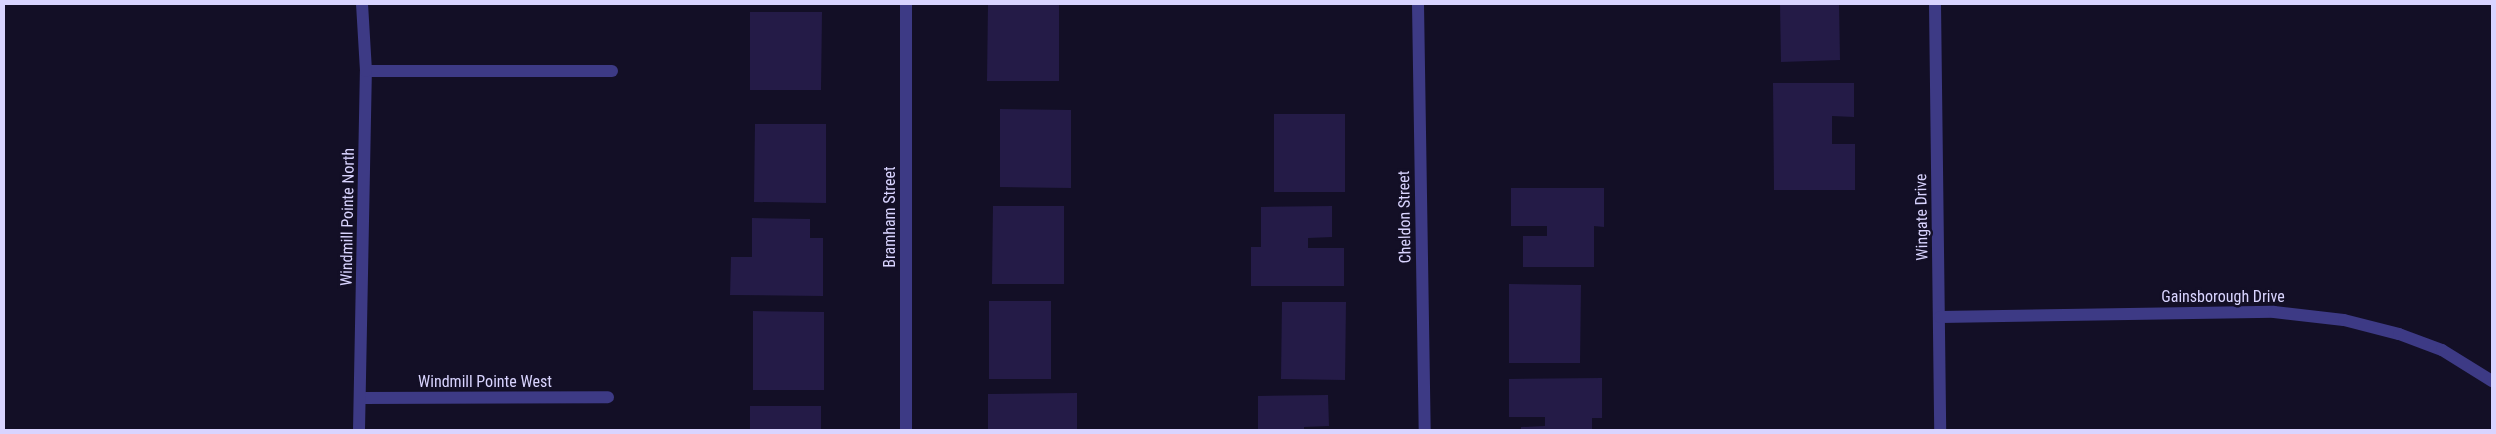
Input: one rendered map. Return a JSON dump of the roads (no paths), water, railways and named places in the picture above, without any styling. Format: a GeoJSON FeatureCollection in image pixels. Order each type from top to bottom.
{"type":"FeatureCollection","features":[{"type":"Feature","properties":{"kind":"street","name":"Windmill Pointe North"},"geometry":{"type":"LineString","coordinates":[[359,430],[362,398],[366,71],[362,4]]}},
{"type":"Feature","properties":{"kind":"street","name":"Bramham Street"},"geometry":{"type":"LineString","coordinates":[[906,4],[906,430]]}},
{"type":"Feature","properties":{"kind":"street","name":"Cheldon Street"},"geometry":{"type":"LineString","coordinates":[[1418,4],[1425,430]]}},
{"type":"Feature","properties":{"kind":"street","name":"Wingate Drive"},"geometry":{"type":"LineString","coordinates":[[1935,4],[1940,430]]}},
{"type":"Feature","properties":{"kind":"street"},"geometry":{"type":"LineString","coordinates":[[366,71],[612,71]]}},
{"type":"Feature","properties":{"kind":"street","name":"Gainsborough Drive"},"geometry":{"type":"LineString","coordinates":[[1940,317],[2274,312],[2344,320],[2399,334],[2442,350],[2492,381]]}},
{"type":"Feature","properties":{"kind":"street","name":"Windmill Pointe West"},"geometry":{"type":"LineString","coordinates":[[362,398],[608,397]]}}]}
